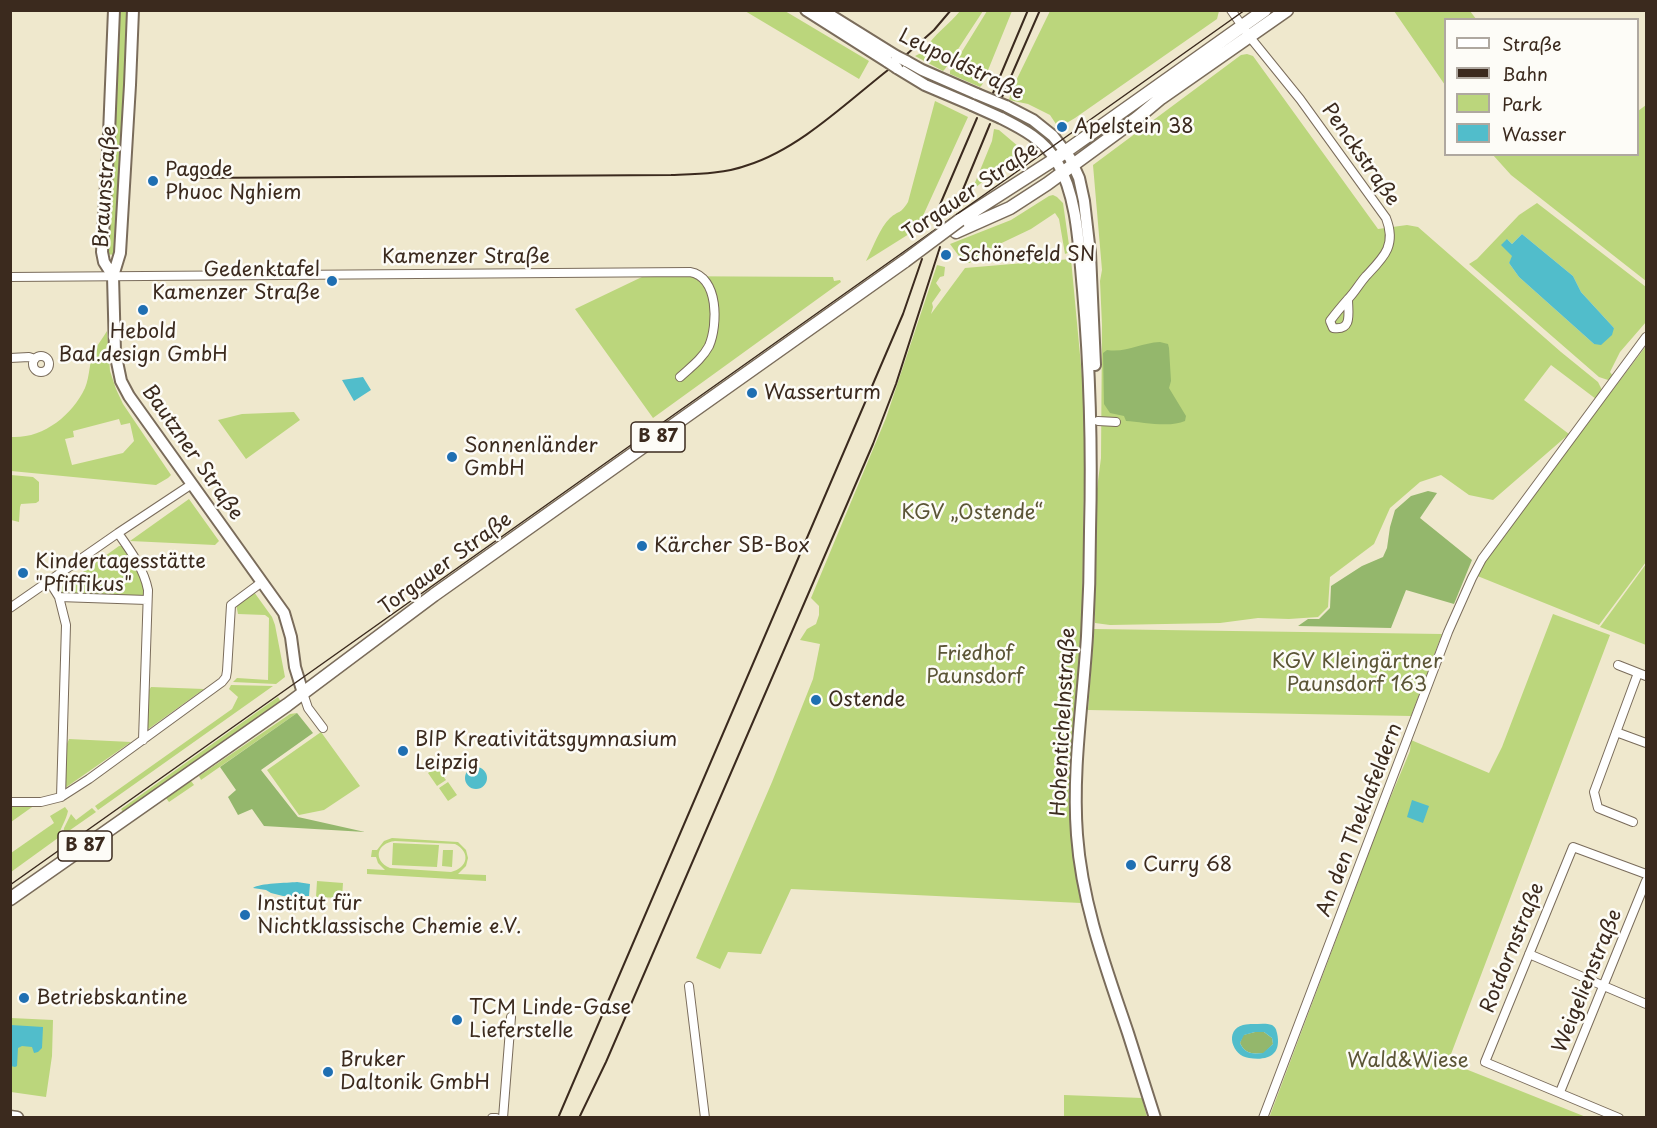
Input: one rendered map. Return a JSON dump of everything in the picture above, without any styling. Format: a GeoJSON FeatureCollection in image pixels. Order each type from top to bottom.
{"type":"FeatureCollection","features":[{"type":"Feature","properties":{"kind":"main road","name":"Braunstraße"},"geometry":{"type":"LineString","coordinates":[[112,276],[104,262],[102,252],[114,10]]}},
{"type":"Feature","properties":{"kind":"main road","name":"Braunstraße"},"geometry":{"type":"LineString","coordinates":[[112,276],[120,253],[133,10]]}},
{"type":"Feature","properties":{"kind":"main road","name":"Leupoldstraße"},"geometry":{"type":"LineString","coordinates":[[806,10],[897,62],[1006,106],[1041,126],[1053,136],[1060,155]]}},
{"type":"Feature","properties":{"kind":"main road","name":"Leupoldstraße"},"geometry":{"type":"LineString","coordinates":[[822,10],[930,88],[1024,130],[1074,165]]}},
{"type":"Feature","properties":{"kind":"main road","name":"Torgauer Straße"},"geometry":{"type":"LineString","coordinates":[[958,226],[1010,208],[1063,173],[1137,118],[1245,32],[1265,10]]}},
{"type":"Feature","properties":{"kind":"main road","name":"Torgauer Straße"},"geometry":{"type":"LineString","coordinates":[[10,899],[303,693],[434,595],[904,262],[1245,32],[1287,10]]}},
{"type":"Feature","properties":{"kind":"main road","name":"Hohentichelnstraße"},"geometry":{"type":"LineString","coordinates":[[1060,155],[1080,254],[1090,403],[1091,496],[1088,635],[1077,764],[1077,834],[1084,891],[1098,943],[1155,1118]]}},
{"type":"Feature","properties":{"kind":"main road","name":"Hohentichelnstraße"},"geometry":{"type":"LineString","coordinates":[[1074,165],[1081,184],[1089,243],[1098,421],[1098,464],[1091,496]]}},
{"type":"Feature","properties":{"kind":"main road","name":"Bautzner Straße"},"geometry":{"type":"LineString","coordinates":[[112,276],[115,352],[122,381],[129,396],[287,619],[295,666],[303,693]]}},
{"type":"Feature","properties":{"kind":"main road"},"geometry":{"type":"LineString","coordinates":[[10,1117],[17,1118]]}},
{"type":"Feature","properties":{"kind":"street","name":"Penckstraße"},"geometry":{"type":"LineString","coordinates":[[1231,10],[1245,32],[1300,99],[1381,211],[1389,227],[1390,238],[1386,253],[1348,299]]}},
{"type":"Feature","properties":{"kind":"street","name":"Kamenzer Straße"},"geometry":{"type":"LineString","coordinates":[[112,276],[696,273],[704,278],[712,296],[715,318],[713,332],[698,362],[680,377]]}},
{"type":"Feature","properties":{"kind":"street"},"geometry":{"type":"LineString","coordinates":[[10,277],[112,276]]}},
{"type":"Feature","properties":{"kind":"street","name":"An den Theklafeldern"},"geometry":{"type":"LineString","coordinates":[[1263,1118],[1448,632],[1472,578],[1482,559],[1647,337]]}},
{"type":"Feature","properties":{"kind":"street"},"geometry":{"type":"LineString","coordinates":[[10,358],[34,359]]}},
{"type":"Feature","properties":{"kind":"street"},"geometry":{"type":"LineString","coordinates":[[1098,421],[1116,422]]}},
{"type":"Feature","properties":{"kind":"street"},"geometry":{"type":"LineString","coordinates":[[10,608],[192,484]]}},
{"type":"Feature","properties":{"kind":"street"},"geometry":{"type":"LineString","coordinates":[[118,533],[146,579],[148,590],[143,740]]}},
{"type":"Feature","properties":{"kind":"street"},"geometry":{"type":"LineString","coordinates":[[49,581],[59,597],[66,625],[61,797]]}},
{"type":"Feature","properties":{"kind":"street"},"geometry":{"type":"LineString","coordinates":[[10,802],[41,802],[61,797],[222,682],[227,671],[230,608],[234,602],[262,582]]}},
{"type":"Feature","properties":{"kind":"street"},"geometry":{"type":"LineString","coordinates":[[59,597],[147,600]]}},
{"type":"Feature","properties":{"kind":"street"},"geometry":{"type":"LineString","coordinates":[[1618,665],[1647,676]]}},
{"type":"Feature","properties":{"kind":"street"},"geometry":{"type":"LineString","coordinates":[[1633,822],[1598,808],[1594,792],[1638,673]]}},
{"type":"Feature","properties":{"kind":"street","name":"Bautzner Straße"},"geometry":{"type":"LineString","coordinates":[[303,693],[308,708],[323,728]]}},
{"type":"Feature","properties":{"kind":"street"},"geometry":{"type":"LineString","coordinates":[[1616,732],[1647,743]]}},
{"type":"Feature","properties":{"kind":"street","name":"Rotdornstraße"},"geometry":{"type":"LineString","coordinates":[[1560,1092],[1485,1062],[1528,954],[1573,847],[1647,874]]}},
{"type":"Feature","properties":{"kind":"street","name":"Weigelienstraße"},"geometry":{"type":"LineString","coordinates":[[1560,1092],[1647,881]]}},
{"type":"Feature","properties":{"kind":"street"},"geometry":{"type":"LineString","coordinates":[[1528,954],[1647,1004]]}},
{"type":"Feature","properties":{"kind":"street"},"geometry":{"type":"LineString","coordinates":[[689,986],[705,1118]]}},
{"type":"Feature","properties":{"kind":"street"},"geometry":{"type":"LineString","coordinates":[[503,1118],[512,1017]]}},
{"type":"Feature","properties":{"kind":"street"},"geometry":{"type":"LineString","coordinates":[[1560,1092],[1619,1118]]}},
{"type":"Feature","properties":{"kind":"green space"},"geometry":{"type":"Polygon","coordinates":[[[1050,10],[1219,11],[1217,19],[1075,118],[1065,124],[1056,124],[1050,115],[1028,104],[1009,100],[1012,89],[1050,10]]]}},
{"type":"Feature","properties":{"kind":"green space"},"geometry":{"type":"Polygon","coordinates":[[[118,11],[130,11],[116,255],[105,254],[118,11]]]}},
{"type":"Feature","properties":{"kind":"green space"},"geometry":{"type":"Polygon","coordinates":[[[745,11],[785,11],[869,61],[859,79],[745,11]]]}},
{"type":"Feature","properties":{"kind":"green space"},"geometry":{"type":"Polygon","coordinates":[[[960,11],[983,11],[943,71],[915,56],[925,51],[932,40],[960,11]]]}},
{"type":"Feature","properties":{"kind":"green space"},"geometry":{"type":"Polygon","coordinates":[[[987,11],[1012,11],[980,87],[950,74],[950,71],[987,11]]]}},
{"type":"Feature","properties":{"kind":"green space"},"geometry":{"type":"Polygon","coordinates":[[[1394,11],[1470,11],[1475,18],[1444,18],[1444,84],[1394,11]]]}},
{"type":"Feature","properties":{"kind":"green space"},"geometry":{"type":"Polygon","coordinates":[[[1241,55],[1253,56],[1378,229],[1407,225],[1418,227],[1598,382],[1602,390],[1596,399],[1551,365],[1524,400],[1569,434],[1493,500],[1469,495],[1441,475],[1420,482],[1390,508],[1374,544],[1330,577],[1328,607],[1318,617],[1258,618],[1220,623],[1110,625],[1095,623],[1093,586],[1095,504],[1101,458],[1100,281],[1102,270],[1093,165],[1241,55]]]}},
{"type":"Feature","properties":{"kind":"green space"},"geometry":{"type":"Polygon","coordinates":[[[935,101],[968,117],[917,229],[866,261],[886,222],[901,211],[908,202],[935,101]]]}},
{"type":"Feature","properties":{"kind":"green space"},"geometry":{"type":"Polygon","coordinates":[[[1646,105],[1646,281],[1511,175],[1494,156],[1639,156],[1639,110],[1646,105]]]}},
{"type":"Feature","properties":{"kind":"green space"},"geometry":{"type":"Polygon","coordinates":[[[994,129],[999,130],[1019,147],[1018,155],[972,190],[992,141],[994,129]]]}},
{"type":"Feature","properties":{"kind":"green space"},"geometry":{"type":"Polygon","coordinates":[[[1053,195],[1063,203],[1070,252],[1065,254],[1059,219],[1055,213],[1031,229],[987,250],[970,263],[964,263],[950,244],[1011,220],[1053,195]]]}},
{"type":"Feature","properties":{"kind":"green space"},"geometry":{"type":"Polygon","coordinates":[[[1537,203],[1646,287],[1646,322],[1620,352],[1610,372],[1613,376],[1608,380],[1599,377],[1469,264],[1477,259],[1519,215],[1537,203]],[[1522,234],[1512,244],[1507,239],[1513,256],[1509,263],[1519,277],[1594,344],[1614,328],[1581,292],[1573,276],[1522,234]]]}},
{"type":"Feature","properties":{"kind":"green space","name":"KGV „Ostende“"},"geometry":{"type":"Polygon","coordinates":[[[1071,259],[1085,408],[1082,627],[1071,775],[1076,872],[1081,903],[791,889],[761,954],[728,952],[720,969],[696,958],[772,782],[813,679],[820,644],[800,640],[807,629],[816,624],[819,615],[819,606],[811,598],[886,418],[937,265],[945,267],[944,276],[940,277],[936,283],[941,290],[932,303],[931,314],[965,268],[1071,259]]]}},
{"type":"Feature","properties":{"kind":"green space"},"geometry":{"type":"Polygon","coordinates":[[[644,276],[833,277],[834,281],[840,280],[841,282],[653,418],[575,309],[644,276]]]}},
{"type":"Feature","properties":{"kind":"green space"},"geometry":{"type":"Polygon","coordinates":[[[107,331],[110,371],[116,389],[123,404],[171,475],[156,485],[11,471],[11,437],[23,437],[45,430],[72,408],[85,388],[92,355],[107,331]],[[119,419],[73,431],[74,437],[65,439],[72,465],[123,453],[134,441],[130,423],[121,425],[119,419]]]}},
{"type":"Feature","properties":{"kind":"green space"},"geometry":{"type":"Polygon","coordinates":[[[1160,342],[1168,344],[1171,381],[1169,388],[1186,416],[1185,421],[1164,424],[1126,421],[1124,416],[1110,413],[1104,404],[1103,353],[1107,350],[1121,350],[1160,342]]]}},
{"type":"Feature","properties":{"kind":"green space"},"geometry":{"type":"Polygon","coordinates":[[[1646,346],[1646,562],[1599,625],[1475,575],[1521,511],[1646,346]]]}},
{"type":"Feature","properties":{"kind":"green space"},"geometry":{"type":"Polygon","coordinates":[[[294,412],[300,420],[246,459],[218,420],[242,414],[294,412]]]}},
{"type":"Feature","properties":{"kind":"green space"},"geometry":{"type":"Polygon","coordinates":[[[11,475],[33,477],[39,482],[39,501],[21,504],[19,522],[11,520],[11,475]]]}},
{"type":"Feature","properties":{"kind":"green space"},"geometry":{"type":"Polygon","coordinates":[[[1428,491],[1437,493],[1420,518],[1472,560],[1454,604],[1406,590],[1391,628],[1298,626],[1308,619],[1319,619],[1330,608],[1331,586],[1362,566],[1383,557],[1395,510],[1411,496],[1428,491]]]}},
{"type":"Feature","properties":{"kind":"green space"},"geometry":{"type":"Polygon","coordinates":[[[189,499],[219,541],[215,545],[130,541],[189,499]]]}},
{"type":"Feature","properties":{"kind":"green space"},"geometry":{"type":"Polygon","coordinates":[[[122,546],[140,571],[145,594],[141,597],[64,595],[59,589],[122,546]]]}},
{"type":"Feature","properties":{"kind":"green space"},"geometry":{"type":"Polygon","coordinates":[[[1646,564],[1646,645],[1600,627],[1646,564]]]}},
{"type":"Feature","properties":{"kind":"green space"},"geometry":{"type":"Polygon","coordinates":[[[254,592],[275,625],[285,677],[276,684],[233,682],[237,678],[268,680],[269,618],[265,615],[238,614],[236,604],[254,592]]]}},
{"type":"Feature","properties":{"kind":"green space","name":"Wald&Wiese"},"geometry":{"type":"Polygon","coordinates":[[[1553,614],[1610,635],[1448,1062],[1586,1117],[1269,1118],[1383,815],[1410,751],[1411,740],[1489,773],[1502,747],[1553,614]]]}},
{"type":"Feature","properties":{"kind":"green space","name":"KGV Kleingärtner Paunsdorf 163"},"geometry":{"type":"Polygon","coordinates":[[[1094,629],[1442,634],[1411,716],[1088,710],[1094,629]]]}},
{"type":"Feature","properties":{"kind":"green space"},"geometry":{"type":"Polygon","coordinates":[[[231,685],[273,686],[98,810],[95,806],[232,709],[238,697],[229,689],[231,685]]]}},
{"type":"Feature","properties":{"kind":"green space"},"geometry":{"type":"Polygon","coordinates":[[[151,687],[204,689],[147,730],[148,692],[151,687]]]}},
{"type":"Feature","properties":{"kind":"green space"},"geometry":{"type":"Polygon","coordinates":[[[278,697],[281,702],[124,813],[121,809],[278,697]]]}},
{"type":"Feature","properties":{"kind":"green space"},"geometry":{"type":"Polygon","coordinates":[[[297,713],[201,780],[199,776],[290,714],[297,713]]]}},
{"type":"Feature","properties":{"kind":"green space"},"geometry":{"type":"Polygon","coordinates":[[[297,713],[313,733],[261,770],[298,817],[365,832],[264,826],[252,809],[238,815],[228,797],[236,790],[220,767],[297,713]]]}},
{"type":"Feature","properties":{"kind":"green space"},"geometry":{"type":"Polygon","coordinates":[[[321,732],[360,786],[324,810],[299,815],[267,770],[321,732]]]}},
{"type":"Feature","properties":{"kind":"green space"},"geometry":{"type":"Polygon","coordinates":[[[69,739],[131,742],[65,788],[69,739]]]}},
{"type":"Feature","properties":{"kind":"green space"},"geometry":{"type":"Polygon","coordinates":[[[436,767],[446,780],[437,786],[428,773],[436,767]]]}},
{"type":"Feature","properties":{"kind":"green space"},"geometry":{"type":"Polygon","coordinates":[[[191,781],[194,785],[169,802],[166,798],[191,781]]]}},
{"type":"Feature","properties":{"kind":"green space"},"geometry":{"type":"Polygon","coordinates":[[[448,782],[457,795],[448,801],[439,788],[448,782]]]}},
{"type":"Feature","properties":{"kind":"green space"},"geometry":{"type":"Polygon","coordinates":[[[11,804],[35,805],[11,822],[11,804]]]}},
{"type":"Feature","properties":{"kind":"green space"},"geometry":{"type":"Polygon","coordinates":[[[65,807],[68,811],[58,838],[11,872],[11,853],[54,823],[50,816],[65,807]]]}},
{"type":"Feature","properties":{"kind":"green space"},"geometry":{"type":"Polygon","coordinates":[[[92,808],[96,812],[63,835],[71,814],[76,820],[92,808]]]}},
{"type":"Feature","properties":{"kind":"green space"},"geometry":{"type":"Polygon","coordinates":[[[392,838],[458,842],[466,850],[468,858],[466,866],[458,874],[486,875],[486,881],[367,874],[367,869],[385,870],[376,857],[371,857],[372,850],[377,850],[384,841],[392,838]],[[395,841],[384,845],[379,856],[384,865],[390,868],[451,872],[461,867],[465,860],[464,851],[455,844],[395,841]]]}},
{"type":"Feature","properties":{"kind":"green space"},"geometry":{"type":"Polygon","coordinates":[[[393,843],[439,845],[437,867],[392,865],[393,843]]]}},
{"type":"Feature","properties":{"kind":"green space"},"geometry":{"type":"Polygon","coordinates":[[[443,850],[453,850],[452,867],[442,866],[443,850]]]}},
{"type":"Feature","properties":{"kind":"green space"},"geometry":{"type":"Polygon","coordinates":[[[317,881],[343,883],[342,898],[316,897],[317,881]]]}},
{"type":"Feature","properties":{"kind":"green space"},"geometry":{"type":"Polygon","coordinates":[[[11,1018],[53,1020],[52,1056],[46,1097],[11,1092],[11,1018]]]}},
{"type":"Feature","properties":{"kind":"green space"},"geometry":{"type":"Polygon","coordinates":[[[1264,1032],[1272,1038],[1273,1044],[1264,1053],[1249,1052],[1240,1043],[1243,1035],[1264,1032]]]}},
{"type":"Feature","properties":{"kind":"green space"},"geometry":{"type":"Polygon","coordinates":[[[1064,1095],[1142,1098],[1147,1117],[1064,1117],[1064,1095]]]}},
{"type":"Feature","properties":{"kind":"water"},"geometry":{"type":"Polygon","coordinates":[[[1522,234],[1573,276],[1581,292],[1614,328],[1612,335],[1601,345],[1594,344],[1519,277],[1509,263],[1512,256],[1501,245],[1507,239],[1512,244],[1522,234]]]}},
{"type":"Feature","properties":{"kind":"water"},"geometry":{"type":"Polygon","coordinates":[[[363,377],[371,390],[354,401],[342,380],[363,377]]]}},
{"type":"Feature","properties":{"kind":"water"},"geometry":{"type":"Polygon","coordinates":[[[472,767],[480,767],[487,774],[487,782],[480,789],[472,789],[465,782],[465,774],[472,767]]]}},
{"type":"Feature","properties":{"kind":"water"},"geometry":{"type":"Polygon","coordinates":[[[1412,800],[1429,806],[1423,823],[1407,817],[1412,800]]]}},
{"type":"Feature","properties":{"kind":"water"},"geometry":{"type":"Polygon","coordinates":[[[297,882],[310,884],[309,896],[283,896],[253,888],[267,884],[297,882]]]}},
{"type":"Feature","properties":{"kind":"water"},"geometry":{"type":"Polygon","coordinates":[[[1270,1024],[1276,1029],[1278,1041],[1272,1055],[1256,1059],[1238,1053],[1232,1043],[1232,1037],[1237,1028],[1243,1025],[1270,1024]],[[1264,1032],[1244,1035],[1240,1043],[1242,1047],[1249,1052],[1263,1053],[1273,1044],[1272,1038],[1264,1032]]]}},
{"type":"Feature","properties":{"kind":"water"},"geometry":{"type":"Polygon","coordinates":[[[11,1025],[43,1027],[42,1048],[34,1053],[32,1047],[18,1048],[17,1066],[15,1067],[11,1066],[11,1025]]]}},
{"type":"Feature","properties":{"kind":"tram line"},"geometry":{"type":"LineString","coordinates":[[10,885],[1245,10]]}},
{"type":"Feature","properties":{"kind":"railway"},"geometry":{"type":"LineString","coordinates":[[907,54],[934,30],[951,10]]}},
{"type":"Feature","properties":{"kind":"railway"},"geometry":{"type":"LineString","coordinates":[[993,93],[1028,10]]}},
{"type":"Feature","properties":{"kind":"railway"},"geometry":{"type":"LineString","coordinates":[[1002,97],[1040,10]]}},
{"type":"Feature","properties":{"kind":"railway"},"geometry":{"type":"LineString","coordinates":[[189,178],[671,175],[720,172],[767,158],[804,137],[888,70]]}},
{"type":"Feature","properties":{"kind":"railway"},"geometry":{"type":"LineString","coordinates":[[933,221],[977,118]]}},
{"type":"Feature","properties":{"kind":"railway"},"geometry":{"type":"LineString","coordinates":[[957,204],[990,124]]}},
{"type":"Feature","properties":{"kind":"railway"},"geometry":{"type":"LineString","coordinates":[[579,1118],[606,1062],[873,444],[896,384],[940,247]]}},
{"type":"Feature","properties":{"kind":"railway"},"geometry":{"type":"LineString","coordinates":[[558,1118],[903,314],[922,259]]}},
{"type":"Feature","properties":{"kind":"place","name":"Apelstein 38"},"geometry":{"type":"Point","coordinates":[1062,127]}},
{"type":"Feature","properties":{"kind":"place","name":"Pagode Phuoc Nghiem"},"geometry":{"type":"Point","coordinates":[153,181]}},
{"type":"Feature","properties":{"kind":"place","name":"Schönefeld SN"},"geometry":{"type":"Point","coordinates":[946,255]}},
{"type":"Feature","properties":{"kind":"place","name":"Gedenktafel Kamenzer Straße"},"geometry":{"type":"Point","coordinates":[332,281]}},
{"type":"Feature","properties":{"kind":"place","name":"Hebold Bad.design GmbH"},"geometry":{"type":"Point","coordinates":[143,310]}},
{"type":"Feature","properties":{"kind":"place","name":"Wasserturm"},"geometry":{"type":"Point","coordinates":[752,393]}},
{"type":"Feature","properties":{"kind":"place","name":"Sonnenländer GmbH"},"geometry":{"type":"Point","coordinates":[452,457]}},
{"type":"Feature","properties":{"kind":"place","name":"Kärcher SB-Box"},"geometry":{"type":"Point","coordinates":[642,546]}},
{"type":"Feature","properties":{"kind":"place","name":"Kindertagesstätte \"Pfiffikus\""},"geometry":{"type":"Point","coordinates":[23,573]}},
{"type":"Feature","properties":{"kind":"place","name":"Ostende"},"geometry":{"type":"Point","coordinates":[816,700]}},
{"type":"Feature","properties":{"kind":"place","name":"BIP Kreativitätsgymnasium Leipzig"},"geometry":{"type":"Point","coordinates":[403,751]}},
{"type":"Feature","properties":{"kind":"place","name":"Curry 68"},"geometry":{"type":"Point","coordinates":[1131,865]}},
{"type":"Feature","properties":{"kind":"place","name":"Institut für Nichtklassische Chemie e.V."},"geometry":{"type":"Point","coordinates":[245,915]}},
{"type":"Feature","properties":{"kind":"place","name":"Betriebskantine"},"geometry":{"type":"Point","coordinates":[24,998]}},
{"type":"Feature","properties":{"kind":"place","name":"TCM Linde-Gase Lieferstelle"},"geometry":{"type":"Point","coordinates":[457,1020]}},
{"type":"Feature","properties":{"kind":"place","name":"Bruker Daltonik GmbH"},"geometry":{"type":"Point","coordinates":[328,1072]}},
{"type":"Feature","properties":{"kind":"park label","name":"Friedhof Paunsdorf"},"geometry":{"type":"Point","coordinates":[975,666]}}]}
